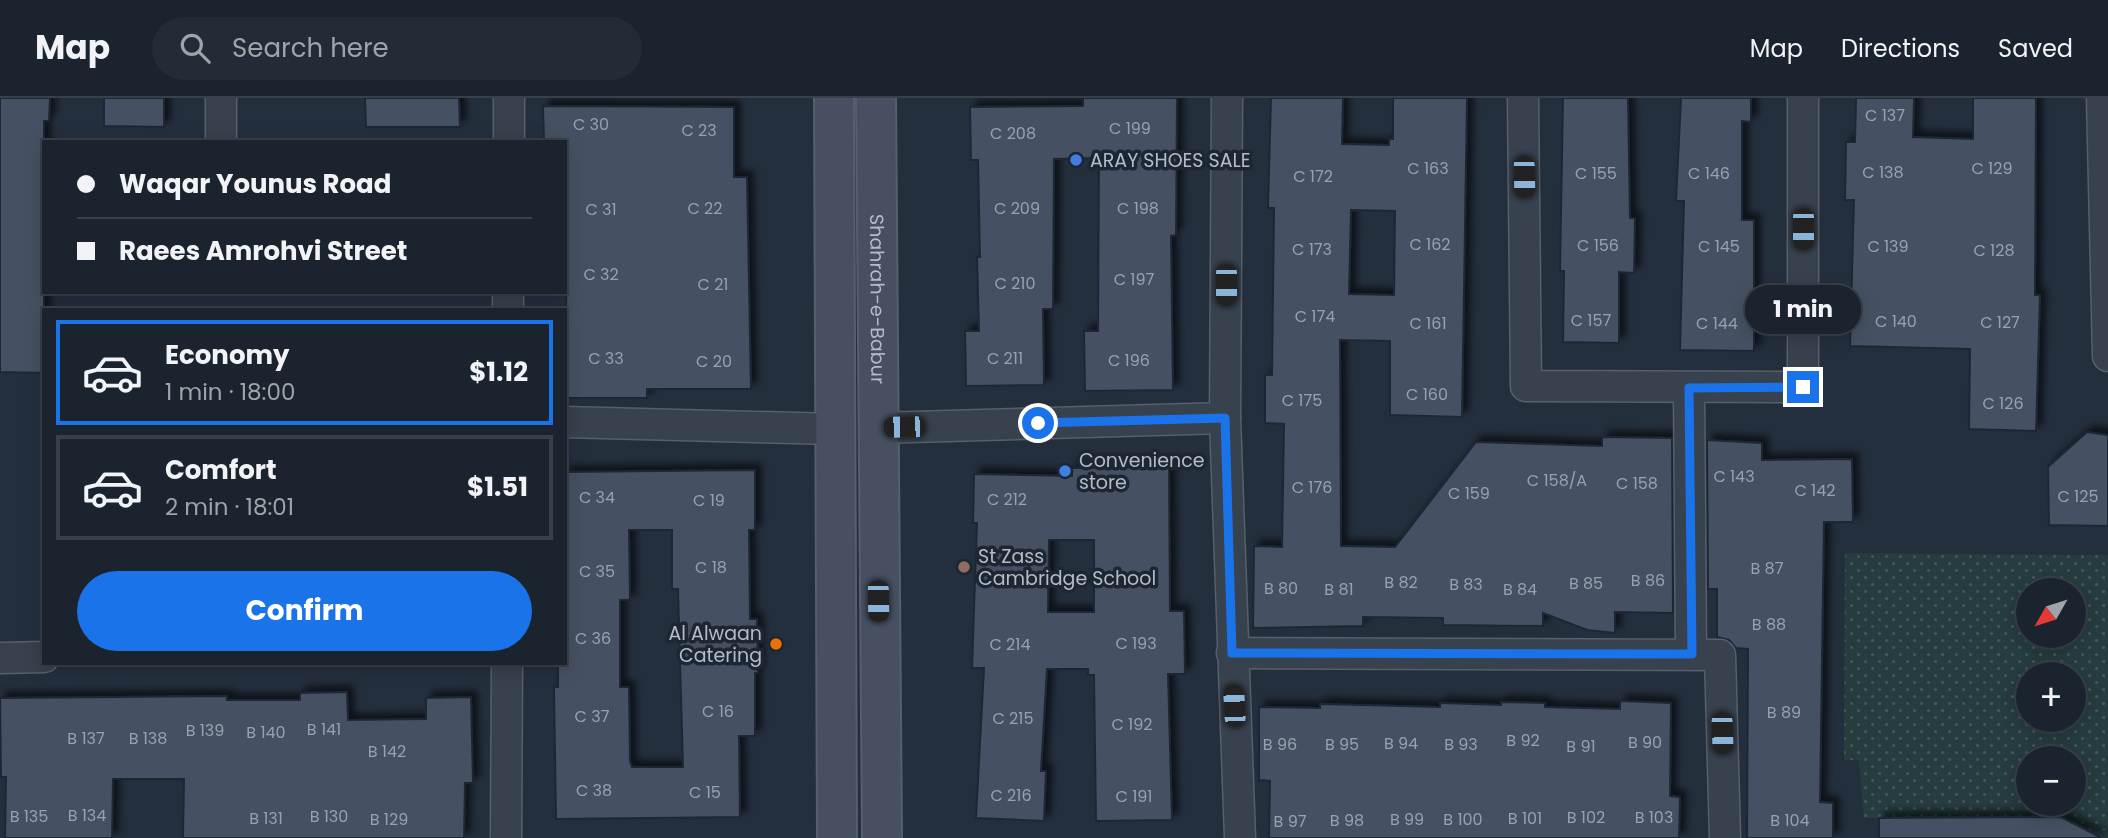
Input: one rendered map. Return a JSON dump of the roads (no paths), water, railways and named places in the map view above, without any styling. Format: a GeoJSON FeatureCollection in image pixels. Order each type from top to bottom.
{"type":"FeatureCollection","features":[{"type":"Feature","properties":{"kind":"main road"},"geometry":{"type":"LineString","coordinates":[[834,98],[837,838]]}},
{"type":"Feature","properties":{"kind":"main road","name":"Shahrah-e-Babur"},"geometry":{"type":"LineString","coordinates":[[876,98],[882,838]]}},
{"type":"Feature","properties":{"kind":"street"},"geometry":{"type":"LineString","coordinates":[[221,98],[221,140]]}},
{"type":"Feature","properties":{"kind":"street"},"geometry":{"type":"LineString","coordinates":[[509,98],[509,140]]}},
{"type":"Feature","properties":{"kind":"street"},"geometry":{"type":"LineString","coordinates":[[1227,98],[1225,418],[1240,838]]}},
{"type":"Feature","properties":{"kind":"street"},"geometry":{"type":"LineString","coordinates":[[1523,98],[1526,386],[1689,388],[1803,387],[1803,98]]}},
{"type":"Feature","properties":{"kind":"street"},"geometry":{"type":"LineString","coordinates":[[2102,98],[2108,356]]}},
{"type":"Feature","properties":{"kind":"street"},"geometry":{"type":"LineString","coordinates":[[1689,388],[1692,654]]}},
{"type":"Feature","properties":{"kind":"street"},"geometry":{"type":"LineString","coordinates":[[877,428],[1225,418]]}},
{"type":"Feature","properties":{"kind":"street"},"geometry":{"type":"LineString","coordinates":[[567,422],[834,429]]}},
{"type":"Feature","properties":{"kind":"street"},"geometry":{"type":"LineString","coordinates":[[1232,653],[1720,655],[1725,838]]}},
{"type":"Feature","properties":{"kind":"street"},"geometry":{"type":"LineString","coordinates":[[0,657],[42,657]]}},
{"type":"Feature","properties":{"kind":"street"},"geometry":{"type":"LineString","coordinates":[[506,665],[506,838]]}},
{"type":"Feature","properties":{"kind":"place","name":"ARAY SHOES SALE"},"geometry":{"type":"Point","coordinates":[1076,160]}},
{"type":"Feature","properties":{"kind":"place","name":"Convenience store"},"geometry":{"type":"Point","coordinates":[1065,471]}},
{"type":"Feature","properties":{"kind":"place","name":"St Zass Cambridge School"},"geometry":{"type":"Point","coordinates":[964,567]}},
{"type":"Feature","properties":{"kind":"place","name":"Al Alwaan Catering"},"geometry":{"type":"Point","coordinates":[776,644]}}]}
